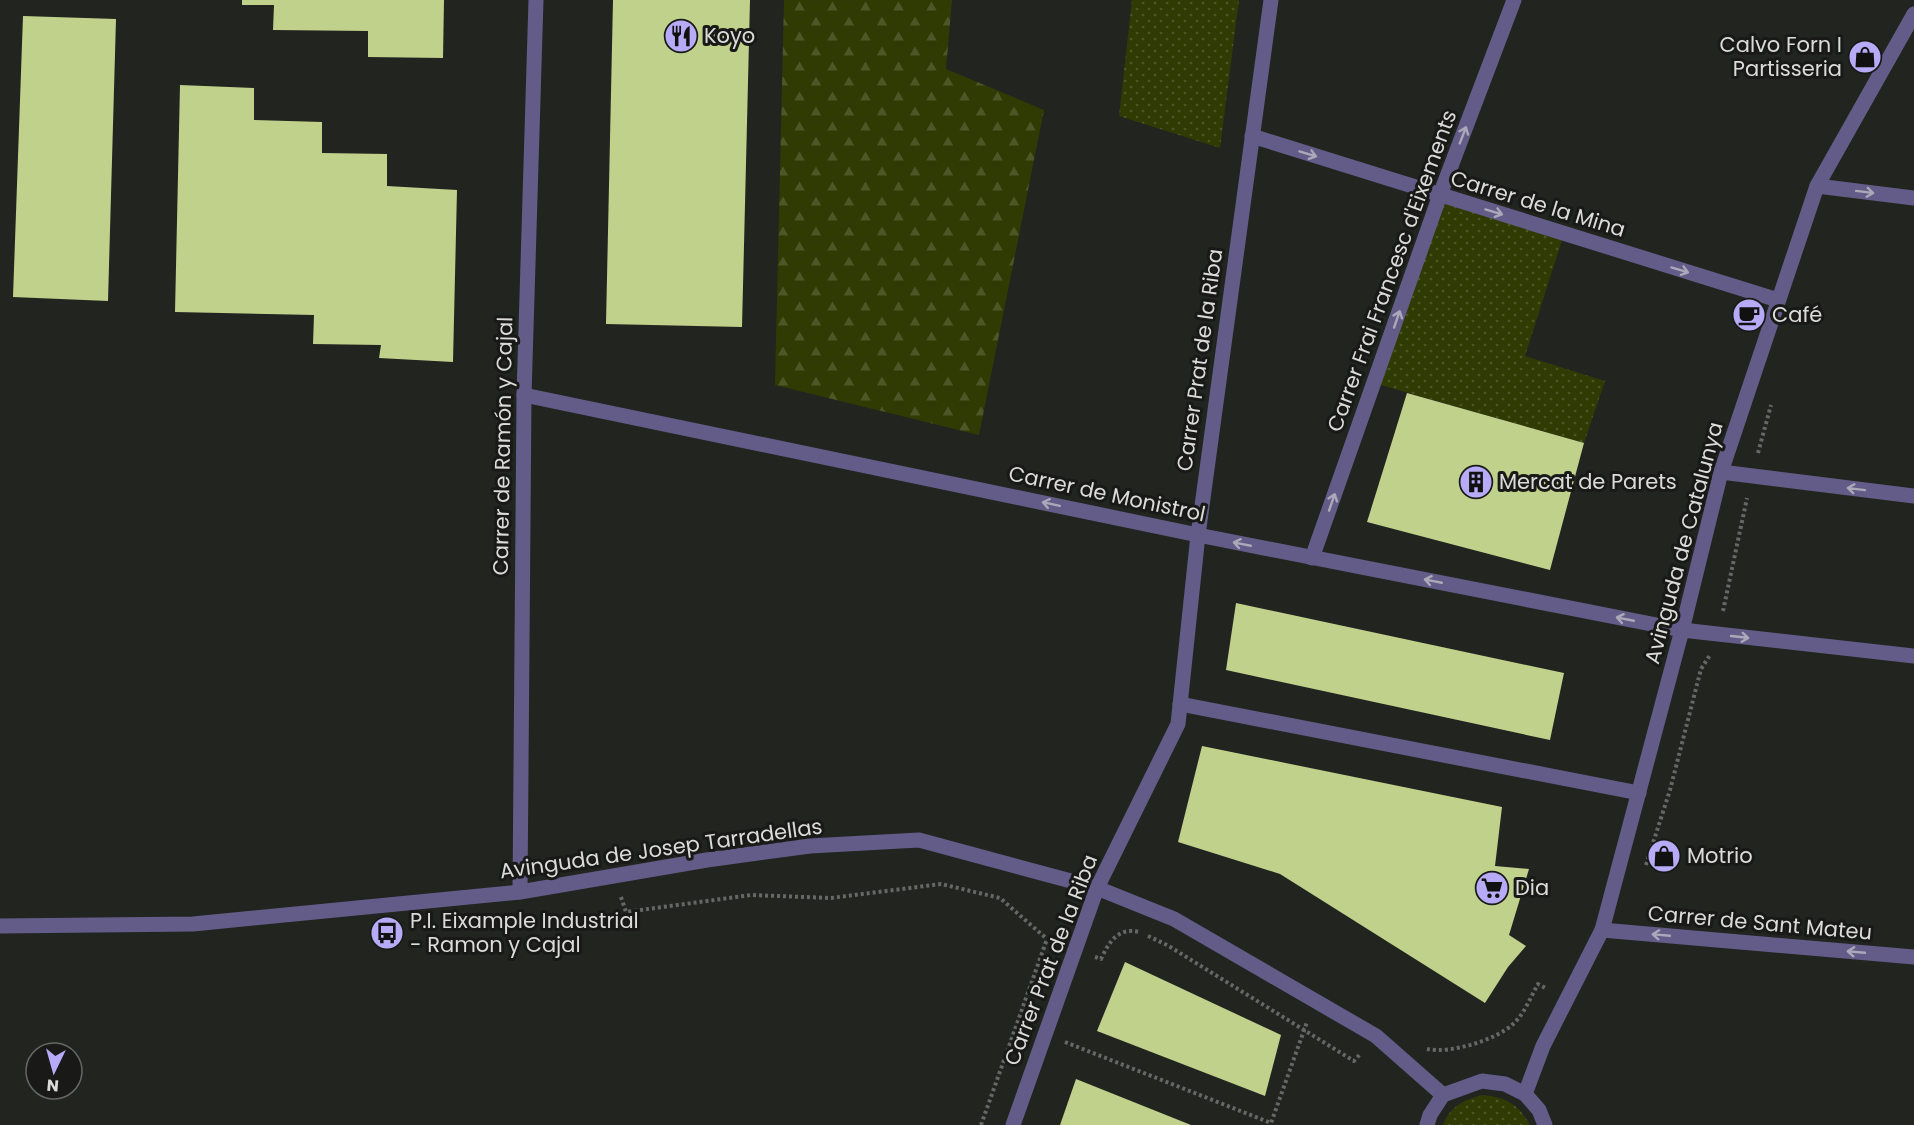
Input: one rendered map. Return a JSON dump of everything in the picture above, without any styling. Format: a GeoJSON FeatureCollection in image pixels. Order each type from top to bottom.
{"type":"FeatureCollection","features":[{"type":"Feature","properties":{"kind":"street","name":"Carrer de Ramón y Cajal"},"geometry":{"type":"LineString","coordinates":[[520,892],[524,395],[536,0]]}},
{"type":"Feature","properties":{"kind":"street","name":"Carrer Prat de la Riba"},"geometry":{"type":"LineString","coordinates":[[1012,1125],[1097,888],[1178,724],[1198,535],[1270,0]]}},
{"type":"Feature","properties":{"kind":"street","name":"Carrer Frai Francesc d'Eixements"},"geometry":{"type":"LineString","coordinates":[[1312,558],[1440,195],[1514,0]]}},
{"type":"Feature","properties":{"kind":"street","name":"Avinguda de Catalunya"},"geometry":{"type":"LineString","coordinates":[[1525,1094],[1543,1046],[1602,930],[1682,630],[1721,472],[1817,186],[1914,14]]}},
{"type":"Feature","properties":{"kind":"street","name":"Carrer de la Mina"},"geometry":{"type":"LineString","coordinates":[[1252,136],[1778,300]]}},
{"type":"Feature","properties":{"kind":"street"},"geometry":{"type":"LineString","coordinates":[[1817,186],[1914,198]]}},
{"type":"Feature","properties":{"kind":"street","name":"Carrer de Monistrol"},"geometry":{"type":"LineString","coordinates":[[524,395],[1198,535],[1682,630],[1914,656]]}},
{"type":"Feature","properties":{"kind":"street"},"geometry":{"type":"LineString","coordinates":[[1721,472],[1914,496]]}},
{"type":"Feature","properties":{"kind":"street"},"geometry":{"type":"LineString","coordinates":[[1180,704],[1639,793]]}},
{"type":"Feature","properties":{"kind":"street","name":"Avinguda de Josep Tarradellas"},"geometry":{"type":"LineString","coordinates":[[0,926],[193,924],[520,892],[707,860],[810,846],[919,840],[1097,888],[1174,919],[1376,1036],[1443,1095]]}},
{"type":"Feature","properties":{"kind":"street","name":"Carrer de Sant Mateu"},"geometry":{"type":"LineString","coordinates":[[1602,930],[1914,957]]}},
{"type":"Feature","properties":{"kind":"street"},"geometry":{"type":"LineString","coordinates":[[1427,1125],[1430,1115],[1443,1095],[1482,1081],[1505,1084],[1525,1094],[1539,1110],[1545,1125]]}},
{"type":"Feature","properties":{"kind":"path"},"geometry":{"type":"LineString","coordinates":[[1757,459],[1771,403]]}},
{"type":"Feature","properties":{"kind":"path"},"geometry":{"type":"LineString","coordinates":[[1722,614],[1748,492]]}},
{"type":"Feature","properties":{"kind":"path"},"geometry":{"type":"LineString","coordinates":[[1643,875],[1670,790],[1701,669],[1715,647]]}},
{"type":"Feature","properties":{"kind":"path"},"geometry":{"type":"LineString","coordinates":[[613,877],[626,912],[751,895],[831,898],[942,884],[999,898],[1047,939],[981,1125]]}},
{"type":"Feature","properties":{"kind":"path"},"geometry":{"type":"LineString","coordinates":[[1101,959],[1115,936],[1125,930],[1140,932],[1167,945],[1354,1061]]}},
{"type":"Feature","properties":{"kind":"path"},"geometry":{"type":"LineString","coordinates":[[1418,1044],[1427,1049],[1445,1051],[1500,1032],[1512,1025],[1522,1014],[1538,984]]}},
{"type":"Feature","properties":{"kind":"path"},"geometry":{"type":"LineString","coordinates":[[1045,1034],[1271,1123],[1314,1001]]}},
{"type":"Feature","properties":{"kind":"green space"},"geometry":{"type":"Polygon","coordinates":[[[784,0],[952,0],[946,69],[1044,110],[979,435],[775,385],[784,0]]]}},
{"type":"Feature","properties":{"kind":"green space"},"geometry":{"type":"Polygon","coordinates":[[[1132,0],[1239,0],[1220,148],[1119,116],[1132,0]]]}},
{"type":"Feature","properties":{"kind":"green space"},"geometry":{"type":"Polygon","coordinates":[[[1440,195],[1564,234],[1525,356],[1605,381],[1584,443],[1374,383],[1440,195]]]}},
{"type":"Feature","properties":{"kind":"green space"},"geometry":{"type":"Polygon","coordinates":[[[1483,1095],[1511,1103],[1530,1125],[1443,1125],[1446,1118],[1459,1104],[1483,1095]]]}},
{"type":"Feature","properties":{"kind":"building"},"geometry":{"type":"Polygon","coordinates":[[[242,0],[444,0],[443,58],[368,57],[368,31],[273,30],[274,5],[242,5],[242,0]]]}},
{"type":"Feature","properties":{"kind":"building"},"geometry":{"type":"Polygon","coordinates":[[[613,0],[750,0],[742,327],[606,324],[613,0]]]}},
{"type":"Feature","properties":{"kind":"building"},"geometry":{"type":"Polygon","coordinates":[[[23,16],[116,19],[108,301],[13,297],[23,16]]]}},
{"type":"Feature","properties":{"kind":"building"},"geometry":{"type":"Polygon","coordinates":[[[180,85],[254,88],[254,120],[322,122],[322,153],[387,154],[387,186],[457,190],[453,362],[379,358],[381,345],[313,344],[314,315],[175,312],[180,85]]]}},
{"type":"Feature","properties":{"kind":"building","name":"Mercat de Parets"},"geometry":{"type":"Polygon","coordinates":[[[1407,393],[1584,443],[1550,570],[1367,522],[1407,393]]]}},
{"type":"Feature","properties":{"kind":"building"},"geometry":{"type":"Polygon","coordinates":[[[1236,603],[1564,673],[1550,740],[1226,670],[1236,603]]]}},
{"type":"Feature","properties":{"kind":"building"},"geometry":{"type":"Polygon","coordinates":[[[1202,746],[1502,807],[1495,866],[1529,869],[1509,935],[1526,946],[1508,967],[1485,1003],[1280,874],[1178,842],[1202,746]]]}},
{"type":"Feature","properties":{"kind":"building"},"geometry":{"type":"Polygon","coordinates":[[[1125,962],[1281,1035],[1265,1096],[1097,1031],[1125,962]]]}},
{"type":"Feature","properties":{"kind":"building"},"geometry":{"type":"Polygon","coordinates":[[[1076,1079],[1191,1125],[1060,1125],[1076,1079]]]}},
{"type":"Feature","properties":{"kind":"place","name":"Koyo"},"geometry":{"type":"Point","coordinates":[681,36]}},
{"type":"Feature","properties":{"kind":"place","name":"Calvo Forn I Partisseria"},"geometry":{"type":"Point","coordinates":[1865,57]}},
{"type":"Feature","properties":{"kind":"place","name":"Café"},"geometry":{"type":"Point","coordinates":[1749,315]}},
{"type":"Feature","properties":{"kind":"place","name":"Mercat de Parets"},"geometry":{"type":"Point","coordinates":[1476,482]}},
{"type":"Feature","properties":{"kind":"place","name":"Motrio"},"geometry":{"type":"Point","coordinates":[1664,856]}},
{"type":"Feature","properties":{"kind":"place","name":"Dia"},"geometry":{"type":"Point","coordinates":[1492,888]}},
{"type":"Feature","properties":{"kind":"place","name":"P.I. Eixample Industrial - Ramon y Cajal"},"geometry":{"type":"Point","coordinates":[387,933]}}]}
